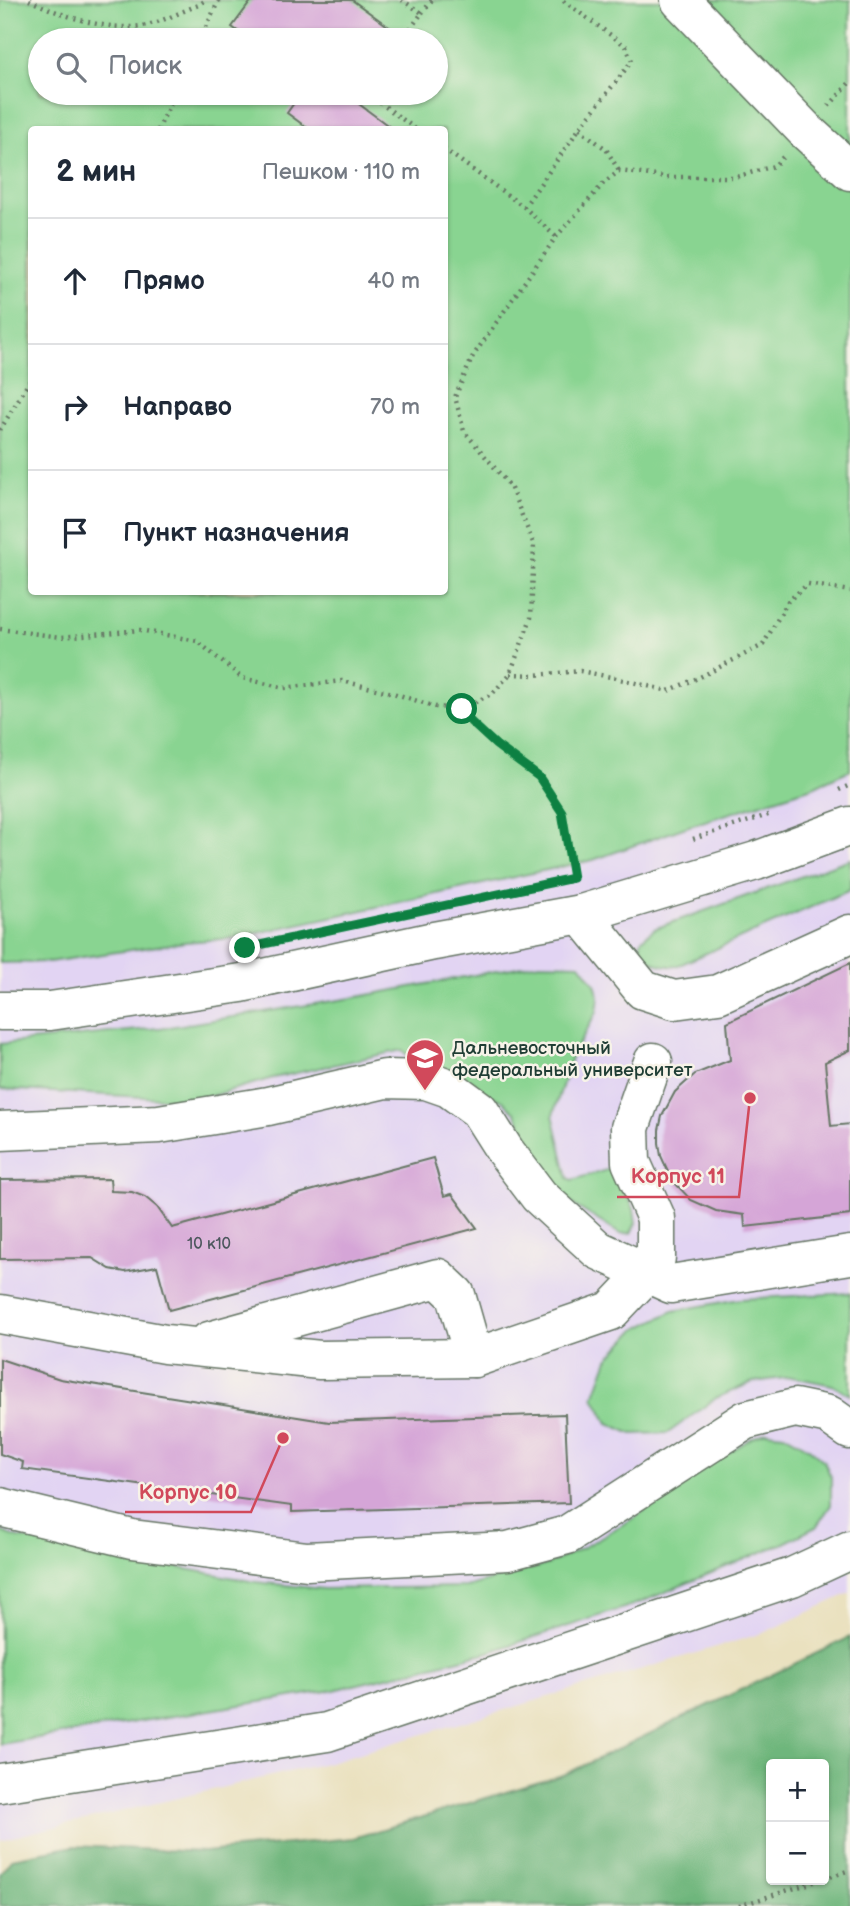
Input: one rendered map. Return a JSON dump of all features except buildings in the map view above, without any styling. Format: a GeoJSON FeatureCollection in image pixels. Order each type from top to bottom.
{"type":"FeatureCollection","features":[{"type":"Feature","properties":{"kind":"street"},"geometry":{"type":"LineString","coordinates":[[680,0],[807,132],[850,171]]}},
{"type":"Feature","properties":{"kind":"street"},"geometry":{"type":"LineString","coordinates":[[0,1011],[50,1011],[241,983],[433,941],[577,896],[756,861],[850,825]]}},
{"type":"Feature","properties":{"kind":"street"},"geometry":{"type":"LineString","coordinates":[[577,896],[643,990],[674,1000],[718,994],[850,934]]}},
{"type":"Feature","properties":{"kind":"street"},"geometry":{"type":"LineString","coordinates":[[0,1314],[165,1345],[320,1360],[474,1358],[611,1311],[647,1273],[656,1258],[656,1218],[631,1163],[630,1128],[653,1062]]}},
{"type":"Feature","properties":{"kind":"street"},"geometry":{"type":"LineString","coordinates":[[0,1131],[159,1124],[268,1106],[385,1079],[426,1080],[449,1088],[479,1110],[505,1151],[539,1196],[597,1250],[671,1283],[850,1255]]}},
{"type":"Feature","properties":{"kind":"street"},"geometry":{"type":"LineString","coordinates":[[188,1347],[438,1278],[456,1295],[474,1358]]}},
{"type":"Feature","properties":{"kind":"street"},"geometry":{"type":"LineString","coordinates":[[0,1507],[132,1539],[307,1561],[508,1551],[567,1535],[746,1420],[796,1408],[829,1415],[850,1430]]}},
{"type":"Feature","properties":{"kind":"street"},"geometry":{"type":"LineString","coordinates":[[0,1783],[327,1732],[792,1577],[850,1550]]}},
{"type":"Feature","properties":{"kind":"path"},"geometry":{"type":"LineString","coordinates":[[29,0],[56,13],[114,27],[147,25],[206,0]]}},
{"type":"Feature","properties":{"kind":"path"},"geometry":{"type":"LineString","coordinates":[[206,28],[219,0]]}},
{"type":"Feature","properties":{"kind":"path"},"geometry":{"type":"LineString","coordinates":[[402,0],[422,13]]}},
{"type":"Feature","properties":{"kind":"path"},"geometry":{"type":"LineString","coordinates":[[411,28],[432,0]]}},
{"type":"Feature","properties":{"kind":"path"},"geometry":{"type":"LineString","coordinates":[[524,207],[579,129],[632,61],[626,46],[562,0]]}},
{"type":"Feature","properties":{"kind":"path"},"geometry":{"type":"LineString","coordinates":[[0,629],[61,637],[140,630],[197,641],[242,678],[284,688],[342,681],[436,707],[462,709],[493,693],[510,674],[531,618],[534,545],[510,486],[464,431],[454,397],[473,356],[556,237],[603,184],[619,172],[665,177],[736,177],[774,166],[850,82]]}},
{"type":"Feature","properties":{"kind":"path"},"geometry":{"type":"LineString","coordinates":[[160,126],[169,105]]}},
{"type":"Feature","properties":{"kind":"path"},"geometry":{"type":"LineString","coordinates":[[383,105],[412,126]]}},
{"type":"Feature","properties":{"kind":"path"},"geometry":{"type":"LineString","coordinates":[[579,129],[606,149],[619,172]]}},
{"type":"Feature","properties":{"kind":"path"},"geometry":{"type":"LineString","coordinates":[[448,152],[524,207],[556,237]]}},
{"type":"Feature","properties":{"kind":"path"},"geometry":{"type":"LineString","coordinates":[[0,430],[28,384]]}},
{"type":"Feature","properties":{"kind":"path"},"geometry":{"type":"LineString","coordinates":[[510,674],[580,671],[616,677],[668,691],[763,645],[788,601],[808,584],[850,591]]}},
{"type":"Feature","properties":{"kind":"path"},"geometry":{"type":"LineString","coordinates":[[462,709],[471,722],[496,745],[539,777],[562,812],[577,896]]}},
{"type":"Feature","properties":{"kind":"path"},"geometry":{"type":"LineString","coordinates":[[830,794],[850,785]]}},
{"type":"Feature","properties":{"kind":"path"},"geometry":{"type":"LineString","coordinates":[[690,840],[780,811]]}},
{"type":"Feature","properties":{"kind":"path"},"geometry":{"type":"LineString","coordinates":[[829,1877],[850,1870]]}},
{"type":"Feature","properties":{"kind":"path"},"geometry":{"type":"LineString","coordinates":[[738,1906],[803,1885]]}},
{"type":"Feature","properties":{"kind":"shaded area","name":"Дальневосточный федеральный университет"},"geometry":{"type":"Polygon","coordinates":[[[0,0],[850,0],[850,1593],[763,1633],[326,1763],[0,1840],[0,0]]]}},
{"type":"Feature","properties":{"kind":"green space"},"geometry":{"type":"Polygon","coordinates":[[[0,0],[850,0],[850,770],[813,787],[593,860],[234,938],[185,942],[49,962],[0,963],[0,0]]]}},
{"type":"Feature","properties":{"kind":"green space"},"geometry":{"type":"Polygon","coordinates":[[[850,859],[850,890],[677,966],[657,963],[640,951],[641,940],[654,929],[850,859]]]}},
{"type":"Feature","properties":{"kind":"green space"},"geometry":{"type":"Polygon","coordinates":[[[539,963],[580,964],[595,984],[599,997],[597,1012],[571,1058],[553,1115],[568,1178],[572,1180],[610,1169],[615,1172],[634,1209],[636,1223],[631,1233],[620,1234],[572,1204],[534,1164],[528,1137],[515,1112],[503,1101],[416,1065],[402,1050],[273,1078],[197,1100],[0,1089],[0,1044],[169,1027],[352,998],[539,963]]]}},
{"type":"Feature","properties":{"kind":"green space"},"geometry":{"type":"Polygon","coordinates":[[[850,1293],[850,1395],[832,1385],[792,1377],[753,1382],[716,1398],[668,1433],[632,1434],[608,1423],[594,1397],[608,1359],[635,1330],[673,1311],[740,1299],[850,1293]]]}},
{"type":"Feature","properties":{"kind":"green space"},"geometry":{"type":"Polygon","coordinates":[[[766,1432],[784,1434],[809,1448],[824,1461],[831,1477],[831,1505],[816,1527],[639,1603],[492,1651],[334,1690],[0,1744],[0,1531],[16,1537],[256,1582],[324,1589],[466,1587],[549,1564],[578,1550],[634,1518],[697,1472],[766,1432]]]}},
{"type":"Feature","properties":{"kind":"green space"},"geometry":{"type":"Polygon","coordinates":[[[850,1637],[850,1906],[0,1906],[0,1873],[12,1858],[74,1846],[204,1852],[353,1838],[566,1774],[850,1637]]]}},
{"type":"Feature","properties":{"kind":"place","name":"Дальневосточный федеральный университет"},"geometry":{"type":"Point","coordinates":[425,1092]}},
{"type":"Feature","properties":{"kind":"place","name":"Корпус 11"},"geometry":{"type":"Point","coordinates":[750,1098]}},
{"type":"Feature","properties":{"kind":"place","name":"Корпус 10"},"geometry":{"type":"Point","coordinates":[283,1438]}},
{"type":"Feature","properties":{"kind":"route"},"geometry":{"type":"LineString","coordinates":[[245,948],[573,878],[562,812],[539,777],[496,745],[471,722],[462,709]]}}]}
